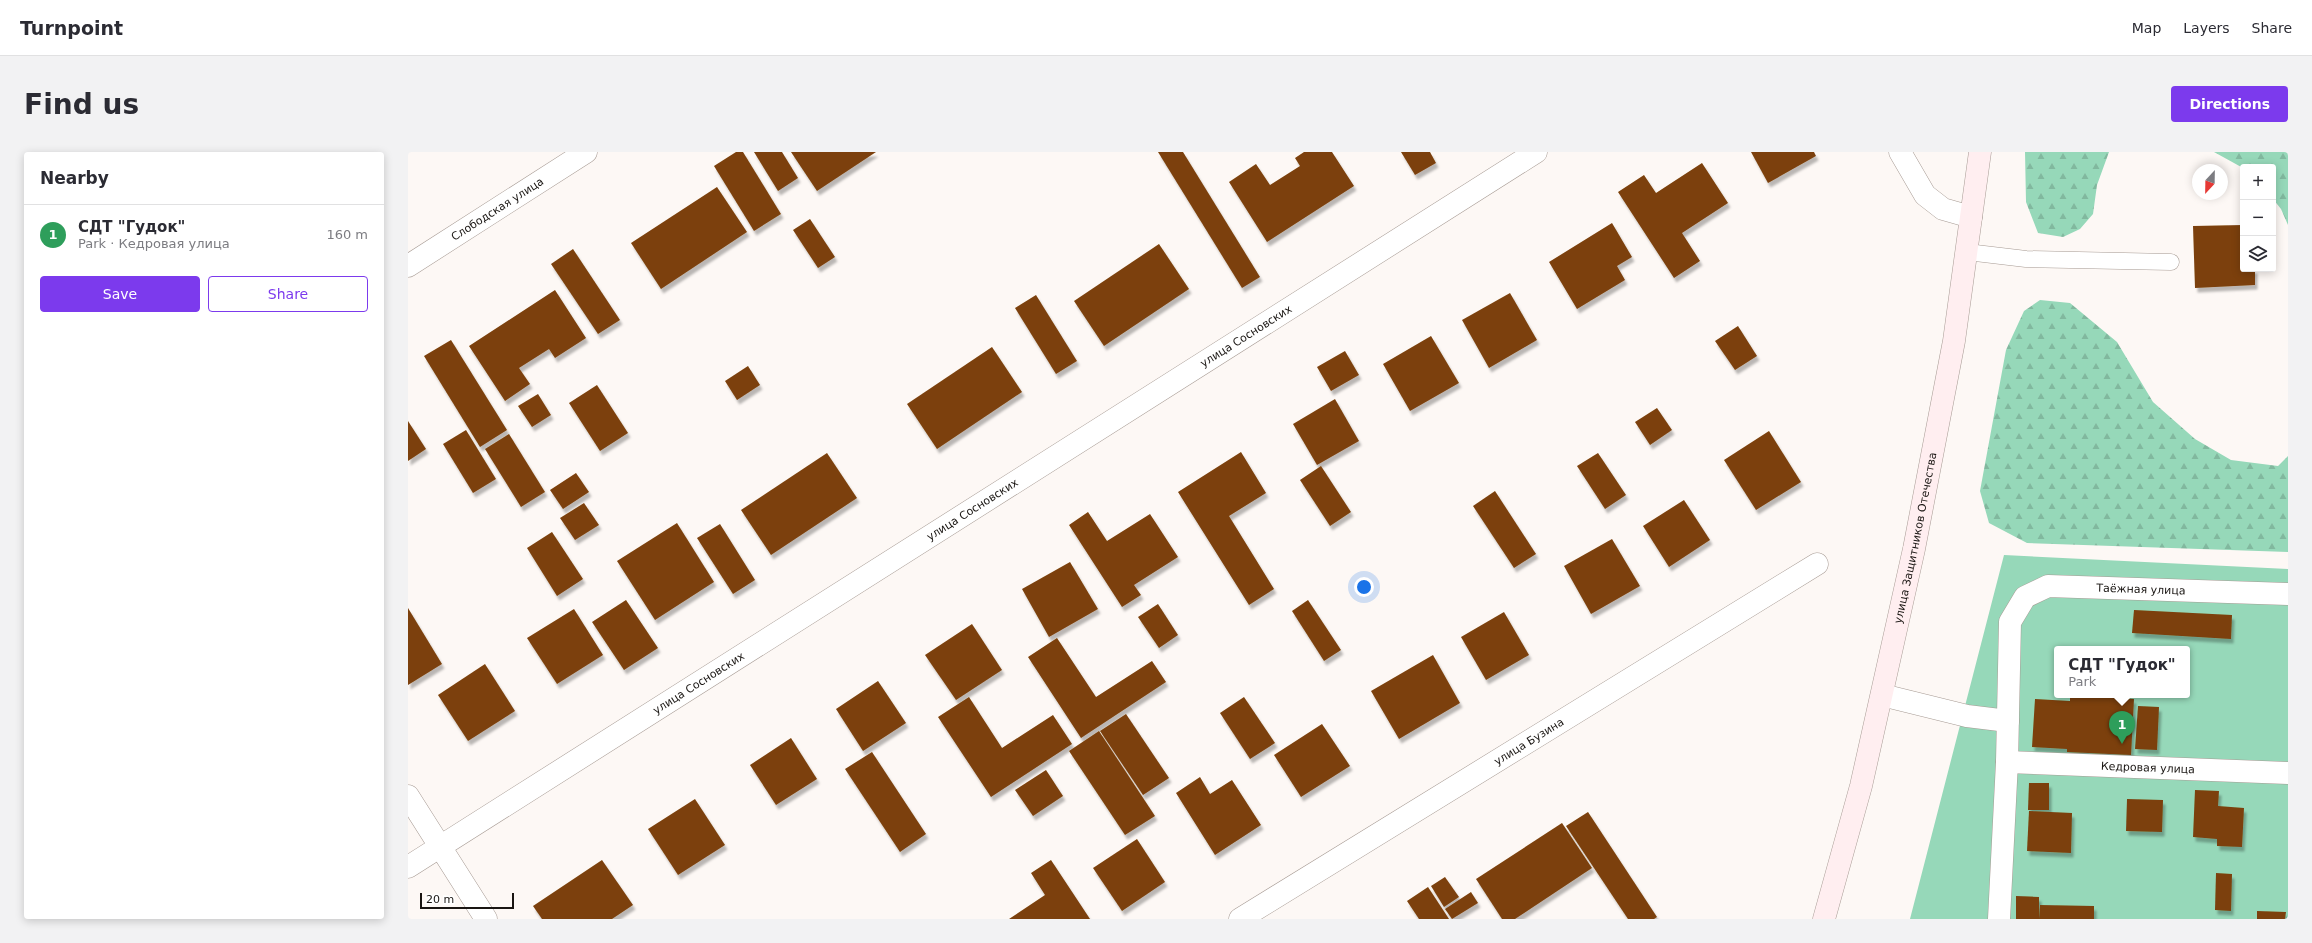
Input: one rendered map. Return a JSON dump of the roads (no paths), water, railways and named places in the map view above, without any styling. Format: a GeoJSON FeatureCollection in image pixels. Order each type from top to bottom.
{"type":"FeatureCollection","features":[{"type":"Feature","properties":{"kind":"main road","name":"улица Защитников Отечества"},"geometry":{"type":"LineString","coordinates":[[1824,919],[1860,786],[1882,695],[1938,429],[1954,341],[1980,152]]}},
{"type":"Feature","properties":{"kind":"street","name":"Слободская улица"},"geometry":{"type":"LineString","coordinates":[[408,266],[586,152]]}},
{"type":"Feature","properties":{"kind":"street","name":"улица Сосновских"},"geometry":{"type":"LineString","coordinates":[[408,867],[1536,152]]}},
{"type":"Feature","properties":{"kind":"street"},"geometry":{"type":"LineString","coordinates":[[1900,152],[1925,195],[1943,209],[1971,217]]}},
{"type":"Feature","properties":{"kind":"street","name":"улица Бузина"},"geometry":{"type":"LineString","coordinates":[[1240,919],[1817,564]]}},
{"type":"Feature","properties":{"kind":"street","name":"Таёжная улица"},"geometry":{"type":"LineString","coordinates":[[2008,721],[2010,622],[2025,597],[2048,586],[2288,594]]}},
{"type":"Feature","properties":{"kind":"street"},"geometry":{"type":"LineString","coordinates":[[1882,695],[1967,716],[2008,721],[1999,919]]}},
{"type":"Feature","properties":{"kind":"street","name":"Кедровая улица"},"geometry":{"type":"LineString","coordinates":[[2007,762],[2288,773]]}},
{"type":"Feature","properties":{"kind":"street"},"geometry":{"type":"LineString","coordinates":[[408,796],[486,919]]}},
{"type":"Feature","properties":{"kind":"lane"},"geometry":{"type":"LineString","coordinates":[[1967,252],[2026,259],[2171,262]]}},
{"type":"Feature","properties":{"kind":"place","name":"СДТ \"Гудок\""},"geometry":{"type":"Point","coordinates":[2122,744]}}]}
